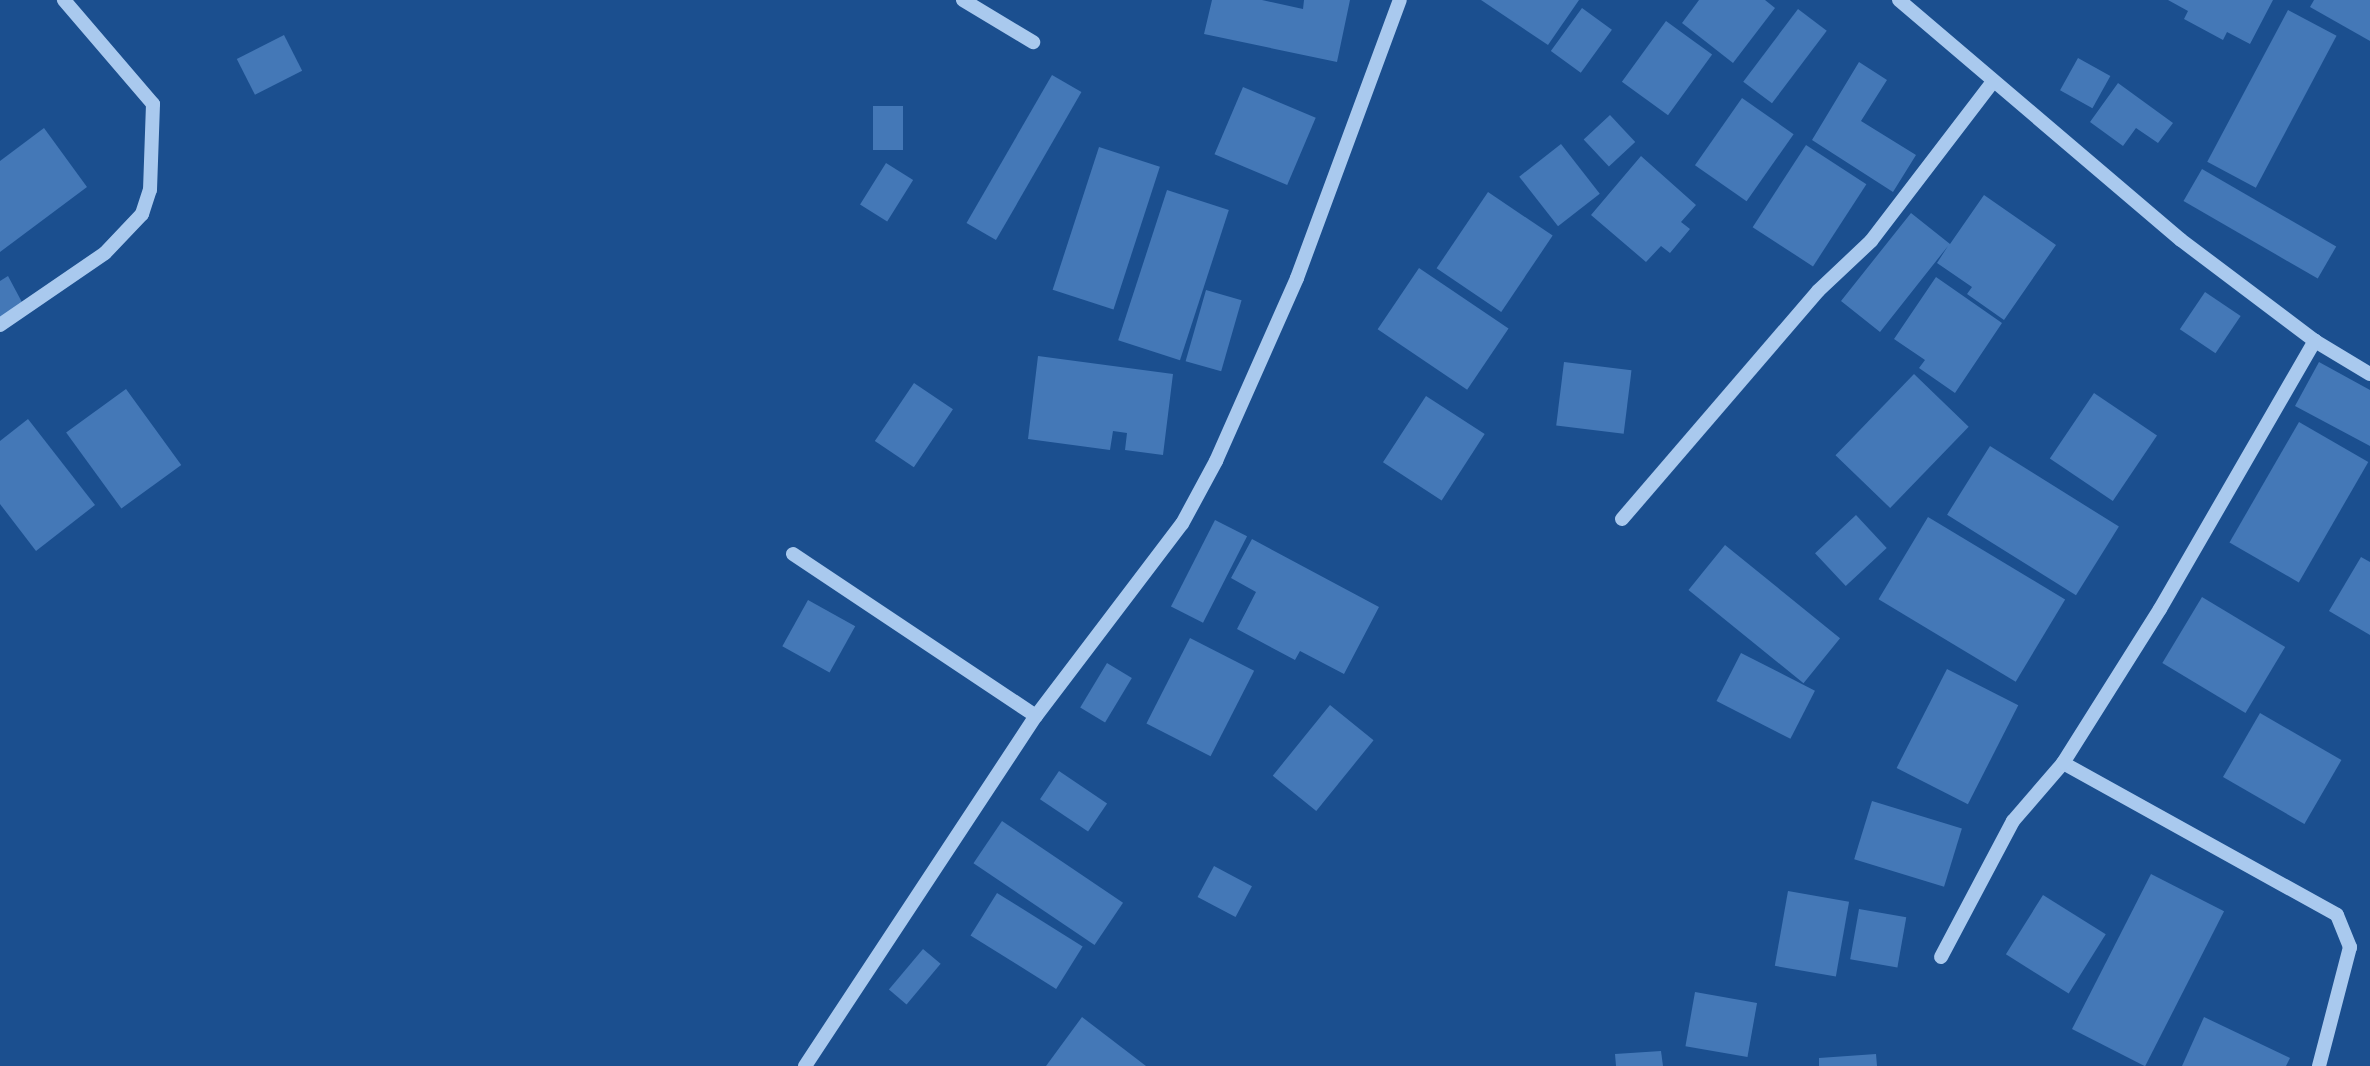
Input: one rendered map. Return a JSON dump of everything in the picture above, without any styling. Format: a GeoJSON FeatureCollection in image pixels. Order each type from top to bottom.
{"type":"FeatureCollection","features":[{"type":"Feature","properties":{"kind":"street"},"geometry":{"type":"LineString","coordinates":[[0,325],[105,253],[142,214],[150,190],[153,104],[64,0]]}},
{"type":"Feature","properties":{"kind":"street"},"geometry":{"type":"LineString","coordinates":[[963,0],[1033,42]]}},
{"type":"Feature","properties":{"kind":"street"},"geometry":{"type":"LineString","coordinates":[[805,1066],[1036,716],[1182,524],[1216,461],[1297,278],[1400,0]]}},
{"type":"Feature","properties":{"kind":"street"},"geometry":{"type":"LineString","coordinates":[[1899,0],[1992,83],[2181,240],[2315,341],[2370,374]]}},
{"type":"Feature","properties":{"kind":"street"},"geometry":{"type":"LineString","coordinates":[[1622,519],[1818,291],[1871,241],[1992,83]]}},
{"type":"Feature","properties":{"kind":"street"},"geometry":{"type":"LineString","coordinates":[[1941,957],[2013,821],[2063,763],[2160,609],[2315,341]]}},
{"type":"Feature","properties":{"kind":"street"},"geometry":{"type":"LineString","coordinates":[[793,554],[1036,716]]}},
{"type":"Feature","properties":{"kind":"street"},"geometry":{"type":"LineString","coordinates":[[2063,763],[2337,915],[2350,947],[2319,1066]]}},
{"type":"Feature","properties":{"kind":"building"},"geometry":{"type":"Polygon","coordinates":[[[1212,0],[1262,0],[1303,9],[1304,0],[1350,0],[1337,62],[1204,34],[1212,0]]]}},
{"type":"Feature","properties":{"kind":"building"},"geometry":{"type":"Polygon","coordinates":[[[1481,0],[1579,0],[1548,45],[1481,0]]]}},
{"type":"Feature","properties":{"kind":"building"},"geometry":{"type":"Polygon","coordinates":[[[1699,0],[1765,0],[1775,8],[1733,63],[1682,23],[1699,0]]]}},
{"type":"Feature","properties":{"kind":"building"},"geometry":{"type":"Polygon","coordinates":[[[2168,0],[2273,0],[2250,44],[2227,32],[2223,40],[2184,19],[2188,11],[2168,0]]]}},
{"type":"Feature","properties":{"kind":"building"},"geometry":{"type":"Polygon","coordinates":[[[2314,0],[2370,0],[2370,41],[2310,7],[2314,0]]]}},
{"type":"Feature","properties":{"kind":"building"},"geometry":{"type":"Polygon","coordinates":[[[1582,8],[1612,30],[1581,73],[1551,51],[1582,8]]]}},
{"type":"Feature","properties":{"kind":"building"},"geometry":{"type":"Polygon","coordinates":[[[1798,9],[1827,31],[1772,103],[1743,82],[1798,9]]]}},
{"type":"Feature","properties":{"kind":"building"},"geometry":{"type":"Polygon","coordinates":[[[2288,10],[2337,36],[2256,188],[2207,162],[2288,10]]]}},
{"type":"Feature","properties":{"kind":"building"},"geometry":{"type":"Polygon","coordinates":[[[1666,21],[1712,55],[1668,115],[1622,82],[1666,21]]]}},
{"type":"Feature","properties":{"kind":"building"},"geometry":{"type":"Polygon","coordinates":[[[284,35],[302,71],[255,95],[237,59],[284,35]]]}},
{"type":"Feature","properties":{"kind":"building"},"geometry":{"type":"Polygon","coordinates":[[[2078,58],[2110,76],[2092,108],[2060,90],[2078,58]]]}},
{"type":"Feature","properties":{"kind":"building"},"geometry":{"type":"Polygon","coordinates":[[[1859,62],[1887,80],[1861,121],[1916,155],[1893,192],[1812,140],[1859,62]]]}},
{"type":"Feature","properties":{"kind":"building"},"geometry":{"type":"Polygon","coordinates":[[[1052,75],[1081,92],[996,240],[966,223],[1052,75]]]}},
{"type":"Feature","properties":{"kind":"building"},"geometry":{"type":"Polygon","coordinates":[[[2118,83],[2173,123],[2158,143],[2136,128],[2123,146],[2090,122],[2118,83]]]}},
{"type":"Feature","properties":{"kind":"building"},"geometry":{"type":"Polygon","coordinates":[[[1243,87],[1316,118],[1287,185],[1214,154],[1243,87]]]}},
{"type":"Feature","properties":{"kind":"building"},"geometry":{"type":"Polygon","coordinates":[[[1742,98],[1794,134],[1747,201],[1695,165],[1742,98]]]}},
{"type":"Feature","properties":{"kind":"building"},"geometry":{"type":"Polygon","coordinates":[[[873,106],[903,106],[903,150],[873,150],[873,106]]]}},
{"type":"Feature","properties":{"kind":"building"},"geometry":{"type":"Polygon","coordinates":[[[1610,115],[1635,142],[1609,167],[1584,140],[1610,115]]]}},
{"type":"Feature","properties":{"kind":"building"},"geometry":{"type":"Polygon","coordinates":[[[44,128],[87,187],[0,252],[0,161],[44,128]]]}},
{"type":"Feature","properties":{"kind":"building"},"geometry":{"type":"Polygon","coordinates":[[[1561,144],[1600,194],[1558,226],[1519,177],[1561,144]]]}},
{"type":"Feature","properties":{"kind":"building"},"geometry":{"type":"Polygon","coordinates":[[[1806,145],[1866,184],[1813,266],[1753,227],[1806,145]]]}},
{"type":"Feature","properties":{"kind":"building"},"geometry":{"type":"Polygon","coordinates":[[[1099,147],[1160,167],[1114,309],[1053,290],[1099,147]]]}},
{"type":"Feature","properties":{"kind":"building"},"geometry":{"type":"Polygon","coordinates":[[[1641,156],[1696,205],[1681,222],[1690,229],[1670,253],[1661,246],[1646,262],[1591,215],[1641,156]]]}},
{"type":"Feature","properties":{"kind":"building"},"geometry":{"type":"Polygon","coordinates":[[[886,163],[913,180],[887,222],[860,205],[886,163]]]}},
{"type":"Feature","properties":{"kind":"building"},"geometry":{"type":"Polygon","coordinates":[[[2202,169],[2336,246],[2318,279],[2184,201],[2202,169]]]}},
{"type":"Feature","properties":{"kind":"building"},"geometry":{"type":"Polygon","coordinates":[[[1167,190],[1229,210],[1180,360],[1118,340],[1167,190]]]}},
{"type":"Feature","properties":{"kind":"building"},"geometry":{"type":"Polygon","coordinates":[[[1488,192],[1553,236],[1501,312],[1437,268],[1488,192]]]}},
{"type":"Feature","properties":{"kind":"building"},"geometry":{"type":"Polygon","coordinates":[[[1984,195],[2056,245],[2004,320],[1967,294],[1972,287],[1937,263],[1948,246],[1880,332],[1841,301],[1911,213],[1950,244],[1984,195]]]}},
{"type":"Feature","properties":{"kind":"building"},"geometry":{"type":"Polygon","coordinates":[[[1419,268],[1509,328],[1467,390],[1378,329],[1419,268]]]}},
{"type":"Feature","properties":{"kind":"building"},"geometry":{"type":"Polygon","coordinates":[[[8,276],[24,306],[0,319],[0,281],[8,276]]]}},
{"type":"Feature","properties":{"kind":"building"},"geometry":{"type":"Polygon","coordinates":[[[1936,277],[2002,323],[1955,393],[1919,368],[1925,360],[1894,339],[1936,277]]]}},
{"type":"Feature","properties":{"kind":"building"},"geometry":{"type":"Polygon","coordinates":[[[1206,290],[1242,300],[1221,371],[1186,361],[1206,290]]]}},
{"type":"Feature","properties":{"kind":"building"},"geometry":{"type":"Polygon","coordinates":[[[2205,292],[2241,316],[2215,353],[2180,329],[2205,292]]]}},
{"type":"Feature","properties":{"kind":"building"},"geometry":{"type":"Polygon","coordinates":[[[1038,356],[1173,374],[1163,455],[1125,450],[1127,433],[1113,431],[1110,450],[1028,439],[1038,356]]]}},
{"type":"Feature","properties":{"kind":"building"},"geometry":{"type":"Polygon","coordinates":[[[1564,362],[1631,370],[1624,434],[1556,426],[1564,362]]]}},
{"type":"Feature","properties":{"kind":"building"},"geometry":{"type":"Polygon","coordinates":[[[2319,362],[2370,390],[2370,446],[2295,406],[2319,362]]]}},
{"type":"Feature","properties":{"kind":"building"},"geometry":{"type":"Polygon","coordinates":[[[1914,374],[1969,427],[1890,508],[1836,455],[1914,374]]]}},
{"type":"Feature","properties":{"kind":"building"},"geometry":{"type":"Polygon","coordinates":[[[914,383],[953,409],[914,467],[875,441],[914,383]]]}},
{"type":"Feature","properties":{"kind":"building"},"geometry":{"type":"Polygon","coordinates":[[[126,389],[181,465],[121,509],[66,432],[126,389]]]}},
{"type":"Feature","properties":{"kind":"building"},"geometry":{"type":"Polygon","coordinates":[[[2094,393],[2157,435],[2113,501],[2050,458],[2094,393]]]}},
{"type":"Feature","properties":{"kind":"building"},"geometry":{"type":"Polygon","coordinates":[[[1426,396],[1485,434],[1442,500],[1383,462],[1426,396]]]}},
{"type":"Feature","properties":{"kind":"building"},"geometry":{"type":"Polygon","coordinates":[[[28,419],[95,505],[36,551],[0,504],[0,441],[28,419]]]}},
{"type":"Feature","properties":{"kind":"building"},"geometry":{"type":"Polygon","coordinates":[[[2299,422],[2368,462],[2299,582],[2230,542],[2299,422]]]}},
{"type":"Feature","properties":{"kind":"building"},"geometry":{"type":"Polygon","coordinates":[[[1990,446],[2119,527],[2076,595],[1947,515],[1990,446]]]}},
{"type":"Feature","properties":{"kind":"building"},"geometry":{"type":"Polygon","coordinates":[[[1856,515],[1887,548],[1846,586],[1815,553],[1856,515]]]}},
{"type":"Feature","properties":{"kind":"building"},"geometry":{"type":"Polygon","coordinates":[[[1928,517],[2065,599],[2016,682],[1879,599],[1928,517]]]}},
{"type":"Feature","properties":{"kind":"building"},"geometry":{"type":"Polygon","coordinates":[[[1215,520],[1247,536],[1203,623],[1171,606],[1215,520]]]}},
{"type":"Feature","properties":{"kind":"building"},"geometry":{"type":"Polygon","coordinates":[[[1252,539],[1379,607],[1344,674],[1300,651],[1295,660],[1237,629],[1256,592],[1231,578],[1252,539]]]}},
{"type":"Feature","properties":{"kind":"building"},"geometry":{"type":"Polygon","coordinates":[[[1725,545],[1840,638],[1804,683],[1688,590],[1725,545]]]}},
{"type":"Feature","properties":{"kind":"building"},"geometry":{"type":"Polygon","coordinates":[[[2361,557],[2370,562],[2370,635],[2329,611],[2361,557]]]}},
{"type":"Feature","properties":{"kind":"building"},"geometry":{"type":"Polygon","coordinates":[[[2202,597],[2285,647],[2245,713],[2162,663],[2202,597]]]}},
{"type":"Feature","properties":{"kind":"building"},"geometry":{"type":"Polygon","coordinates":[[[808,600],[855,626],[830,673],[782,646],[808,600]]]}},
{"type":"Feature","properties":{"kind":"building"},"geometry":{"type":"Polygon","coordinates":[[[1190,638],[1254,671],[1211,756],[1146,724],[1190,638]]]}},
{"type":"Feature","properties":{"kind":"building"},"geometry":{"type":"Polygon","coordinates":[[[1741,653],[1815,691],[1790,739],[1716,701],[1741,653]]]}},
{"type":"Feature","properties":{"kind":"building"},"geometry":{"type":"Polygon","coordinates":[[[1107,663],[1132,678],[1105,723],[1080,708],[1107,663]]]}},
{"type":"Feature","properties":{"kind":"building"},"geometry":{"type":"Polygon","coordinates":[[[1947,669],[2018,705],[1968,804],[1897,768],[1947,669]]]}},
{"type":"Feature","properties":{"kind":"building"},"geometry":{"type":"Polygon","coordinates":[[[1330,705],[1374,740],[1316,811],[1273,776],[1330,705]]]}},
{"type":"Feature","properties":{"kind":"building"},"geometry":{"type":"Polygon","coordinates":[[[2260,713],[2341,760],[2304,824],[2223,777],[2260,713]]]}},
{"type":"Feature","properties":{"kind":"building"},"geometry":{"type":"Polygon","coordinates":[[[1059,771],[1107,803],[1088,832],[1040,799],[1059,771]]]}},
{"type":"Feature","properties":{"kind":"building"},"geometry":{"type":"Polygon","coordinates":[[[1872,801],[1962,828],[1944,887],[1854,859],[1872,801]]]}},
{"type":"Feature","properties":{"kind":"building"},"geometry":{"type":"Polygon","coordinates":[[[1002,821],[1123,903],[1095,945],[973,863],[1002,821]]]}},
{"type":"Feature","properties":{"kind":"building"},"geometry":{"type":"Polygon","coordinates":[[[1214,866],[1252,886],[1236,917],[1198,897],[1214,866]]]}},
{"type":"Feature","properties":{"kind":"building"},"geometry":{"type":"Polygon","coordinates":[[[2151,874],[2224,911],[2145,1066],[2072,1029],[2151,874]]]}},
{"type":"Feature","properties":{"kind":"building"},"geometry":{"type":"Polygon","coordinates":[[[1788,891],[1849,902],[1836,977],[1775,966],[1788,891]]]}},
{"type":"Feature","properties":{"kind":"building"},"geometry":{"type":"Polygon","coordinates":[[[997,893],[1083,947],[1056,989],[971,935],[997,893]]]}},
{"type":"Feature","properties":{"kind":"building"},"geometry":{"type":"Polygon","coordinates":[[[2043,895],[2106,934],[2069,994],[2006,954],[2043,895]]]}},
{"type":"Feature","properties":{"kind":"building"},"geometry":{"type":"Polygon","coordinates":[[[1859,909],[1906,917],[1897,968],[1850,959],[1859,909]]]}},
{"type":"Feature","properties":{"kind":"building"},"geometry":{"type":"Polygon","coordinates":[[[923,949],[941,964],[907,1004],[889,990],[923,949]]]}},
{"type":"Feature","properties":{"kind":"building"},"geometry":{"type":"Polygon","coordinates":[[[1695,992],[1757,1003],[1747,1057],[1685,1046],[1695,992]]]}},
{"type":"Feature","properties":{"kind":"building"},"geometry":{"type":"Polygon","coordinates":[[[1082,1017],[1146,1066],[1046,1066],[1082,1017]]]}},
{"type":"Feature","properties":{"kind":"building"},"geometry":{"type":"Polygon","coordinates":[[[2204,1017],[2290,1058],[2286,1066],[2182,1066],[2204,1017]]]}},
{"type":"Feature","properties":{"kind":"building"},"geometry":{"type":"Polygon","coordinates":[[[1661,1051],[1663,1066],[1616,1066],[1615,1054],[1661,1051]]]}},
{"type":"Feature","properties":{"kind":"building"},"geometry":{"type":"Polygon","coordinates":[[[1876,1054],[1877,1066],[1819,1066],[1819,1058],[1876,1054]]]}}]}
